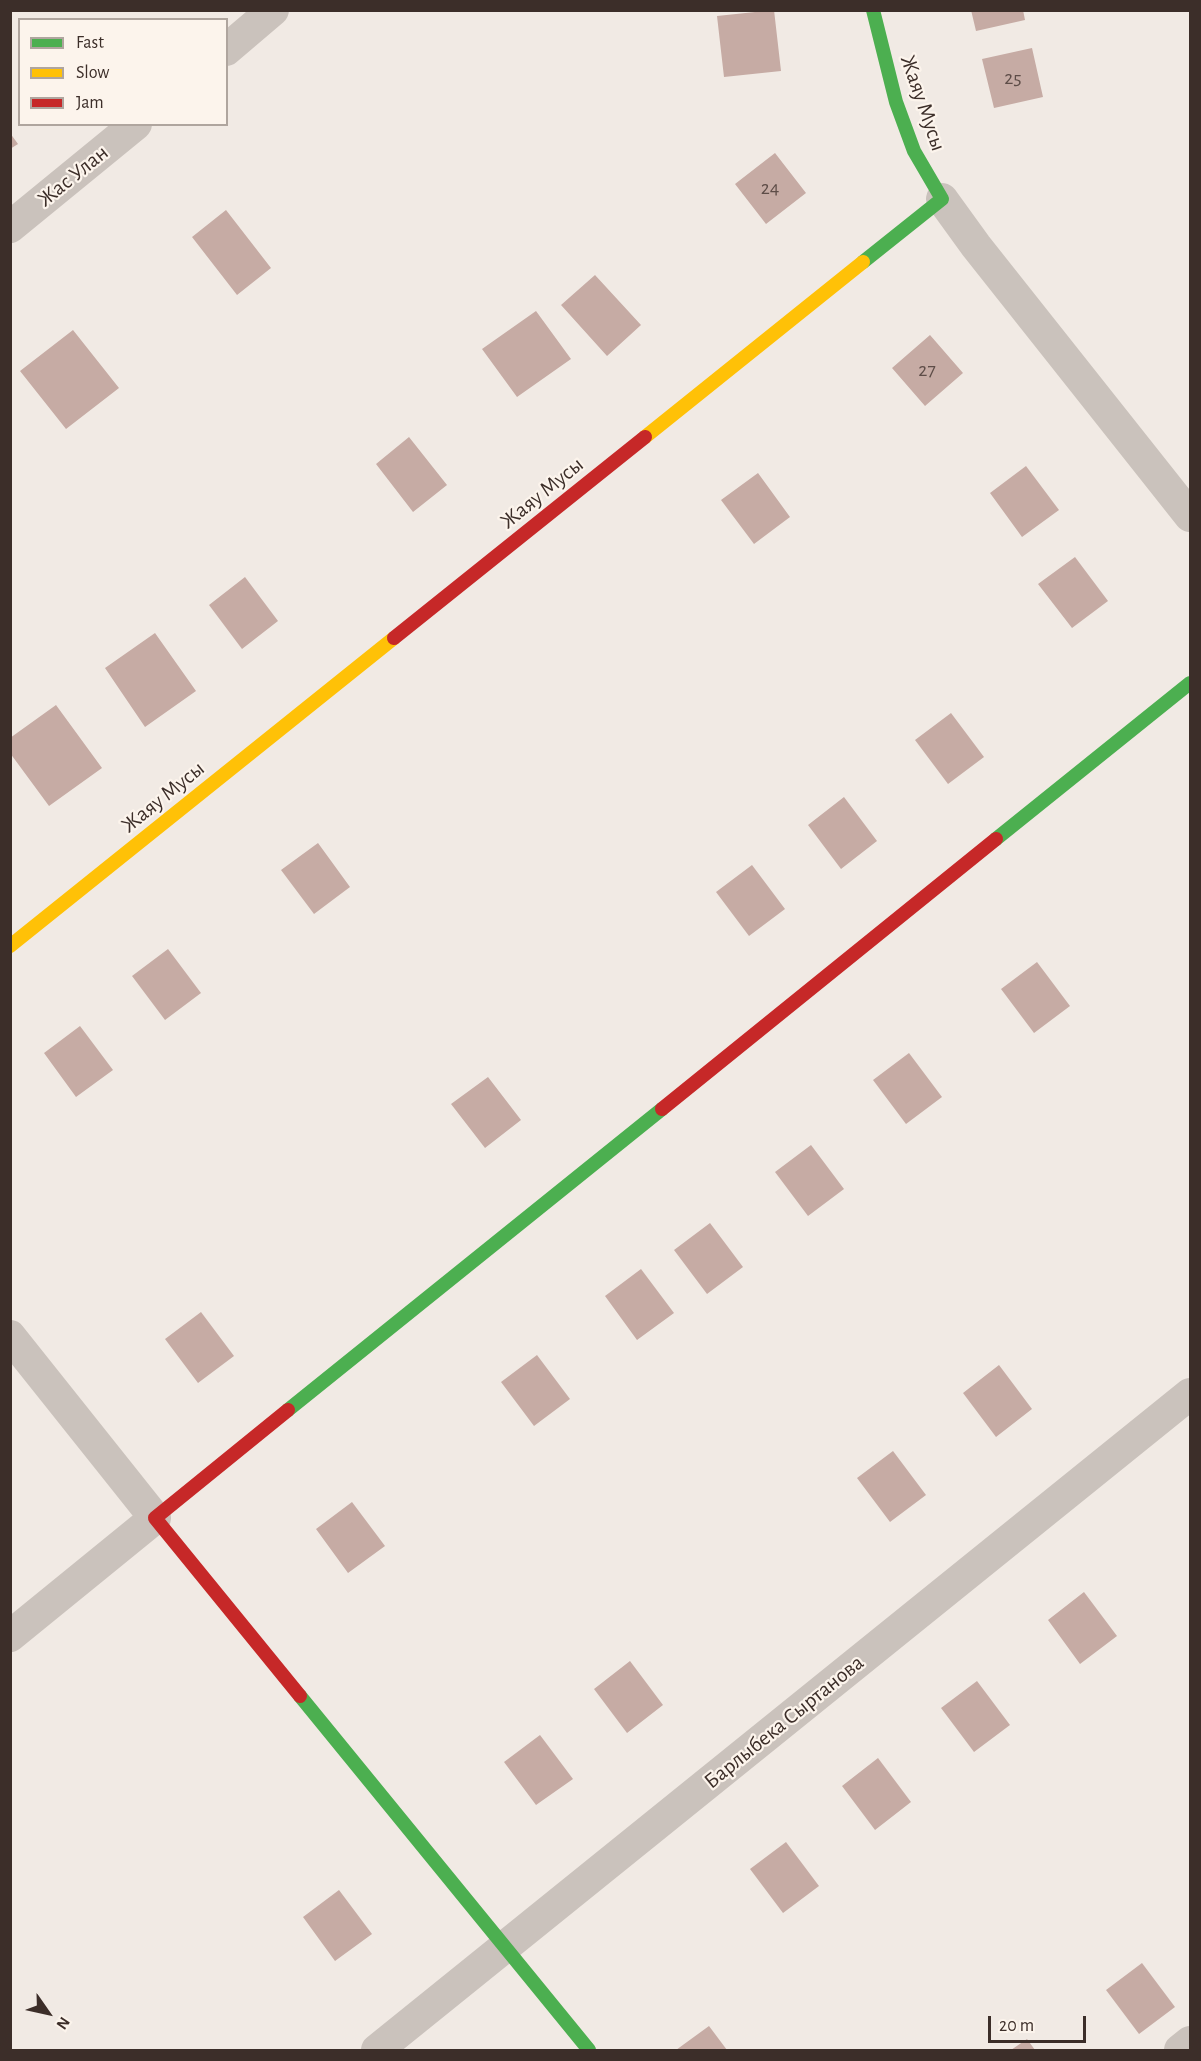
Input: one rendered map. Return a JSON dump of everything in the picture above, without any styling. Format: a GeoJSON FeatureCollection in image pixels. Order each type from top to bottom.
{"type":"FeatureCollection","features":[{"type":"Feature","properties":{"kind":"street"},"geometry":{"type":"LineString","coordinates":[[228,48],[273,10]]}},
{"type":"Feature","properties":{"kind":"street","name":"Жаяу Мусы"},"geometry":{"type":"LineString","coordinates":[[10,946],[942,199],[914,151],[896,102],[873,10]]}},
{"type":"Feature","properties":{"kind":"street","name":"Жас Улан"},"geometry":{"type":"LineString","coordinates":[[10,227],[134,126]]}},
{"type":"Feature","properties":{"kind":"street"},"geometry":{"type":"LineString","coordinates":[[942,199],[976,246],[1191,516]]}},
{"type":"Feature","properties":{"kind":"street"},"geometry":{"type":"LineString","coordinates":[[10,1636],[1191,683]]}},
{"type":"Feature","properties":{"kind":"street"},"geometry":{"type":"LineString","coordinates":[[10,1336],[155,1518],[590,2050]]}},
{"type":"Feature","properties":{"kind":"street","name":"Барлыбека Сыртанова"},"geometry":{"type":"LineString","coordinates":[[377,2050],[1191,1394]]}},
{"type":"Feature","properties":{"kind":"street"},"geometry":{"type":"LineString","coordinates":[[1180,2050],[1191,2042]]}},
{"type":"Feature","properties":{"kind":"building"},"geometry":{"type":"Polygon","coordinates":[[[774,10],[781,71],[724,77],[717,16],[774,10]]]}},
{"type":"Feature","properties":{"kind":"building"},"geometry":{"type":"Polygon","coordinates":[[[971,10],[1023,10],[1025,20],[976,31],[971,10]]]}},
{"type":"Feature","properties":{"kind":"building"},"geometry":{"type":"Polygon","coordinates":[[[1032,48],[1043,97],[994,108],[982,59],[1032,48]]]}},
{"type":"Feature","properties":{"kind":"building"},"geometry":{"type":"Polygon","coordinates":[[[10,133],[18,144],[10,149],[10,133]]]}},
{"type":"Feature","properties":{"kind":"building"},"geometry":{"type":"Polygon","coordinates":[[[775,153],[806,193],[766,224],[735,184],[775,153]]]}},
{"type":"Feature","properties":{"kind":"building"},"geometry":{"type":"Polygon","coordinates":[[[226,210],[271,268],[237,295],[192,237],[226,210]]]}},
{"type":"Feature","properties":{"kind":"building"},"geometry":{"type":"Polygon","coordinates":[[[595,275],[641,325],[607,356],[561,305],[595,275]]]}},
{"type":"Feature","properties":{"kind":"building"},"geometry":{"type":"Polygon","coordinates":[[[536,311],[571,359],[517,397],[482,349],[536,311]]]}},
{"type":"Feature","properties":{"kind":"building"},"geometry":{"type":"Polygon","coordinates":[[[73,330],[119,388],[66,429],[20,371],[73,330]]]}},
{"type":"Feature","properties":{"kind":"building"},"geometry":{"type":"Polygon","coordinates":[[[930,335],[963,373],[925,406],[892,368],[930,335]]]}},
{"type":"Feature","properties":{"kind":"building"},"geometry":{"type":"Polygon","coordinates":[[[409,437],[447,485],[413,512],[376,464],[409,437]]]}},
{"type":"Feature","properties":{"kind":"building"},"geometry":{"type":"Polygon","coordinates":[[[1026,466],[1059,510],[1022,537],[990,493],[1026,466]]]}},
{"type":"Feature","properties":{"kind":"building"},"geometry":{"type":"Polygon","coordinates":[[[758,473],[790,517],[754,544],[721,500],[758,473]]]}},
{"type":"Feature","properties":{"kind":"building"},"geometry":{"type":"Polygon","coordinates":[[[1075,557],[1108,601],[1072,628],[1038,584],[1075,557]]]}},
{"type":"Feature","properties":{"kind":"building"},"geometry":{"type":"Polygon","coordinates":[[[245,577],[278,621],[242,649],[209,605],[245,577]]]}},
{"type":"Feature","properties":{"kind":"building"},"geometry":{"type":"Polygon","coordinates":[[[155,633],[196,691],[145,727],[105,668],[155,633]]]}},
{"type":"Feature","properties":{"kind":"building"},"geometry":{"type":"Polygon","coordinates":[[[56,705],[102,768],[49,806],[10,753],[10,738],[56,705]]]}},
{"type":"Feature","properties":{"kind":"building"},"geometry":{"type":"Polygon","coordinates":[[[951,713],[984,757],[948,784],[915,740],[951,713]]]}},
{"type":"Feature","properties":{"kind":"building"},"geometry":{"type":"Polygon","coordinates":[[[844,797],[877,841],[841,869],[808,825],[844,797]]]}},
{"type":"Feature","properties":{"kind":"building"},"geometry":{"type":"Polygon","coordinates":[[[318,843],[350,887],[314,914],[281,870],[318,843]]]}},
{"type":"Feature","properties":{"kind":"building"},"geometry":{"type":"Polygon","coordinates":[[[752,865],[785,909],[749,936],[716,892],[752,865]]]}},
{"type":"Feature","properties":{"kind":"building"},"geometry":{"type":"Polygon","coordinates":[[[168,949],[201,993],[165,1020],[132,976],[168,949]]]}},
{"type":"Feature","properties":{"kind":"building"},"geometry":{"type":"Polygon","coordinates":[[[1037,962],[1070,1006],[1034,1033],[1001,989],[1037,962]]]}},
{"type":"Feature","properties":{"kind":"building"},"geometry":{"type":"Polygon","coordinates":[[[80,1026],[113,1070],[76,1097],[44,1053],[80,1026]]]}},
{"type":"Feature","properties":{"kind":"building"},"geometry":{"type":"Polygon","coordinates":[[[909,1053],[942,1097],[906,1124],[873,1080],[909,1053]]]}},
{"type":"Feature","properties":{"kind":"building"},"geometry":{"type":"Polygon","coordinates":[[[488,1077],[521,1120],[485,1148],[451,1104],[488,1077]]]}},
{"type":"Feature","properties":{"kind":"building"},"geometry":{"type":"Polygon","coordinates":[[[811,1145],[844,1189],[808,1216],[775,1172],[811,1145]]]}},
{"type":"Feature","properties":{"kind":"building"},"geometry":{"type":"Polygon","coordinates":[[[710,1223],[743,1267],[707,1294],[674,1250],[710,1223]]]}},
{"type":"Feature","properties":{"kind":"building"},"geometry":{"type":"Polygon","coordinates":[[[641,1269],[674,1313],[637,1340],[605,1296],[641,1269]]]}},
{"type":"Feature","properties":{"kind":"building"},"geometry":{"type":"Polygon","coordinates":[[[201,1312],[234,1356],[198,1383],[165,1339],[201,1312]]]}},
{"type":"Feature","properties":{"kind":"building"},"geometry":{"type":"Polygon","coordinates":[[[537,1355],[570,1399],[534,1426],[501,1382],[537,1355]]]}},
{"type":"Feature","properties":{"kind":"building"},"geometry":{"type":"Polygon","coordinates":[[[999,1365],[1032,1409],[996,1437],[963,1393],[999,1365]]]}},
{"type":"Feature","properties":{"kind":"building"},"geometry":{"type":"Polygon","coordinates":[[[893,1451],[926,1495],[890,1522],[857,1478],[893,1451]]]}},
{"type":"Feature","properties":{"kind":"building"},"geometry":{"type":"Polygon","coordinates":[[[352,1502],[385,1546],[348,1573],[316,1529],[352,1502]]]}},
{"type":"Feature","properties":{"kind":"building"},"geometry":{"type":"Polygon","coordinates":[[[1084,1592],[1117,1636],[1080,1664],[1048,1620],[1084,1592]]]}},
{"type":"Feature","properties":{"kind":"building"},"geometry":{"type":"Polygon","coordinates":[[[630,1661],[663,1705],[627,1733],[594,1689],[630,1661]]]}},
{"type":"Feature","properties":{"kind":"building"},"geometry":{"type":"Polygon","coordinates":[[[977,1681],[1010,1725],[974,1752],[941,1708],[977,1681]]]}},
{"type":"Feature","properties":{"kind":"building"},"geometry":{"type":"Polygon","coordinates":[[[540,1735],[573,1779],[536,1805],[504,1762],[540,1735]]]}},
{"type":"Feature","properties":{"kind":"building"},"geometry":{"type":"Polygon","coordinates":[[[878,1758],[911,1802],[875,1830],[842,1786],[878,1758]]]}},
{"type":"Feature","properties":{"kind":"building"},"geometry":{"type":"Polygon","coordinates":[[[786,1842],[819,1886],[783,1913],[750,1869],[786,1842]]]}},
{"type":"Feature","properties":{"kind":"building"},"geometry":{"type":"Polygon","coordinates":[[[339,1890],[372,1934],[335,1961],[303,1917],[339,1890]]]}},
{"type":"Feature","properties":{"kind":"building"},"geometry":{"type":"Polygon","coordinates":[[[1142,1963],[1175,2007],[1139,2034],[1106,1990],[1142,1963]]]}},
{"type":"Feature","properties":{"kind":"building"},"geometry":{"type":"Polygon","coordinates":[[[709,2026],[727,2050],[676,2050],[709,2026]]]}},
{"type":"Feature","properties":{"kind":"building"},"geometry":{"type":"Polygon","coordinates":[[[1027,2039],[1035,2050],[1011,2050],[1027,2039]]]}},
{"type":"Feature","properties":{"kind":"traffic: fast"},"geometry":{"type":"LineString","coordinates":[[863,262],[942,199],[914,151],[896,102],[873,10]]}},
{"type":"Feature","properties":{"kind":"traffic: fast"},"geometry":{"type":"LineString","coordinates":[[996,839],[1190,683]]}},
{"type":"Feature","properties":{"kind":"traffic: fast"},"geometry":{"type":"LineString","coordinates":[[288,1410],[662,1109]]}},
{"type":"Feature","properties":{"kind":"traffic: fast"},"geometry":{"type":"LineString","coordinates":[[300,1696],[589,2050]]}},
{"type":"Feature","properties":{"kind":"traffic: slow"},"geometry":{"type":"LineString","coordinates":[[645,437],[863,262]]}},
{"type":"Feature","properties":{"kind":"traffic: slow"},"geometry":{"type":"LineString","coordinates":[[10,946],[394,638]]}},
{"type":"Feature","properties":{"kind":"traffic: jam"},"geometry":{"type":"LineString","coordinates":[[394,638],[645,437]]}},
{"type":"Feature","properties":{"kind":"traffic: jam"},"geometry":{"type":"LineString","coordinates":[[662,1109],[996,839]]}},
{"type":"Feature","properties":{"kind":"traffic: jam"},"geometry":{"type":"LineString","coordinates":[[288,1410],[155,1518],[300,1696]]}}]}
